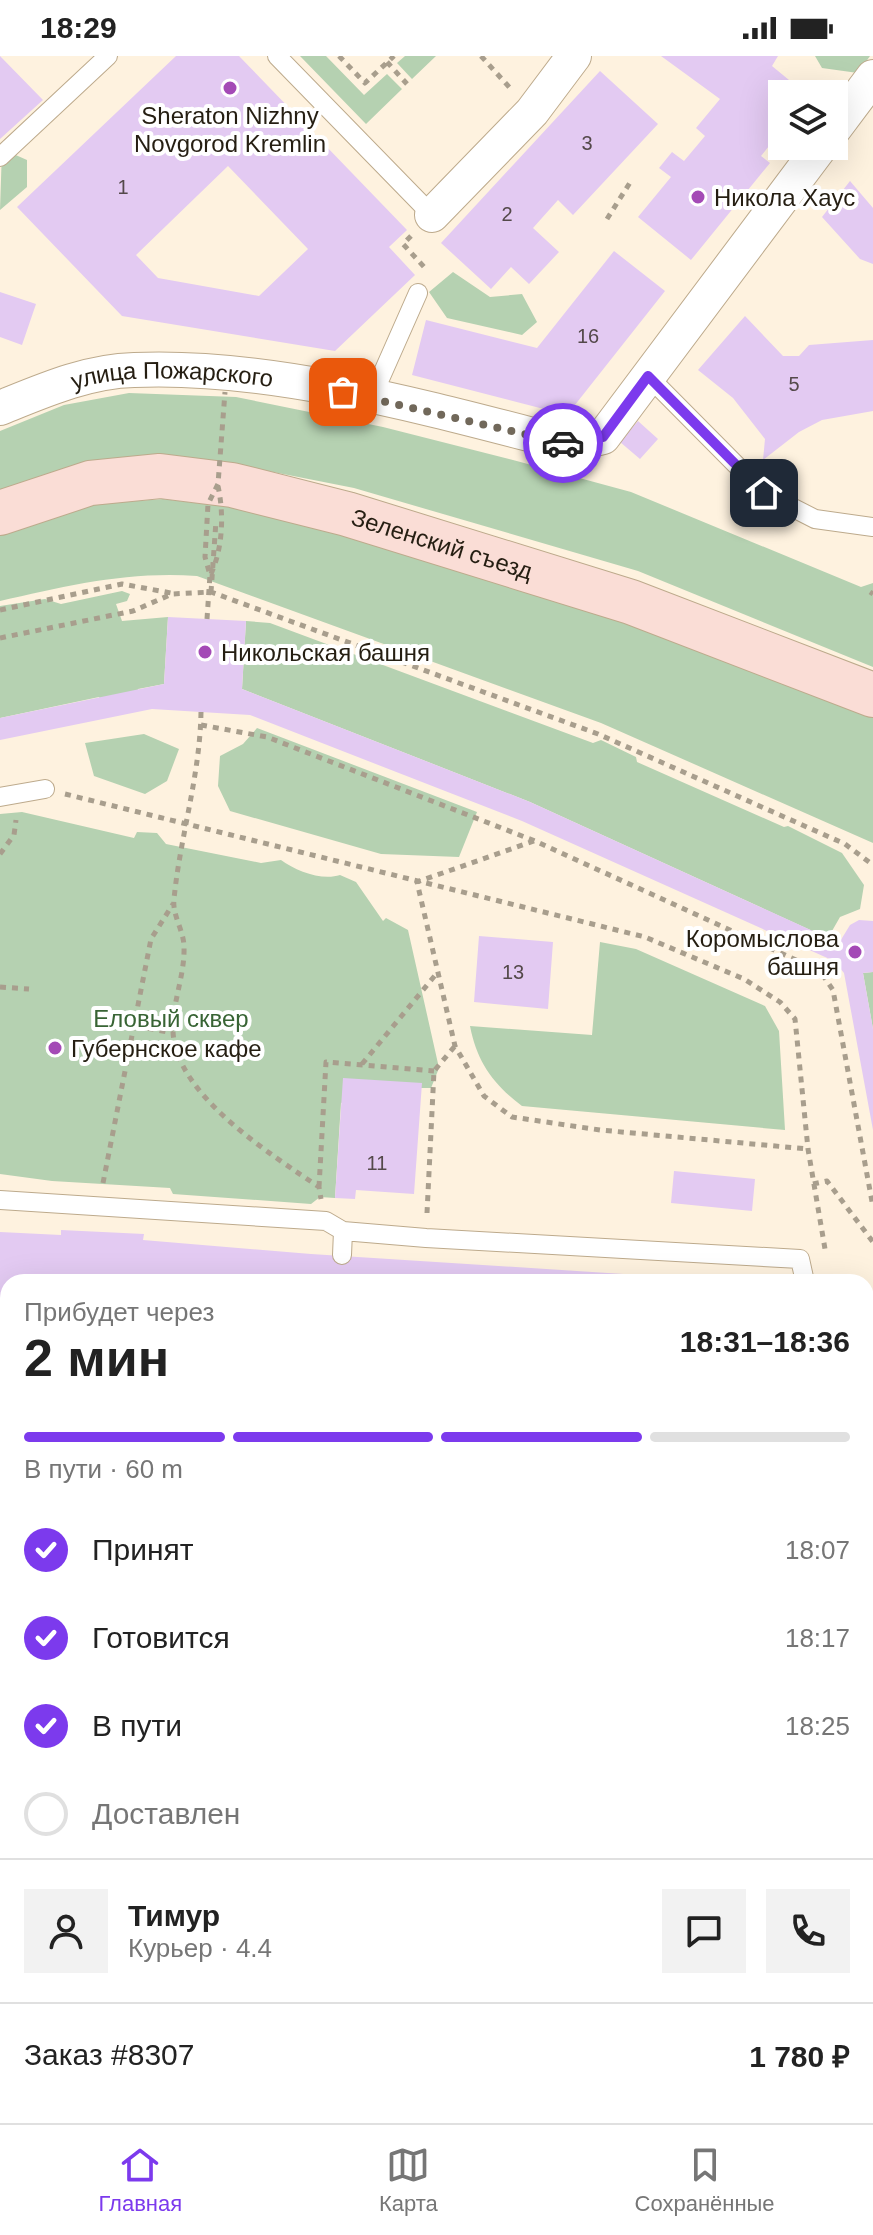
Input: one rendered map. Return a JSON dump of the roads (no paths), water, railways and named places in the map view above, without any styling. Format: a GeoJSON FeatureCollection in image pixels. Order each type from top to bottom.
{"type":"FeatureCollection","features":[{"type":"Feature","properties":{"kind":"main road","name":"Зеленский съезд"},"geometry":{"type":"LineString","coordinates":[[0,513],[90,483],[160,476],[232,485],[347,514],[631,602],[873,695]]}},
{"type":"Feature","properties":{"kind":"street"},"geometry":{"type":"LineString","coordinates":[[432,215],[532,112],[574,56]]}},
{"type":"Feature","properties":{"kind":"street"},"geometry":{"type":"LineString","coordinates":[[848,110],[873,77]]}},
{"type":"Feature","properties":{"kind":"street","name":"улица Пожарского"},"geometry":{"type":"LineString","coordinates":[[0,408],[61,383],[132,370],[228,373],[372,397],[571,445],[603,437],[810,160]]}},
{"type":"Feature","properties":{"kind":"lane"},"geometry":{"type":"LineString","coordinates":[[0,157],[108,56]]}},
{"type":"Feature","properties":{"kind":"lane"},"geometry":{"type":"LineString","coordinates":[[277,56],[432,215]]}},
{"type":"Feature","properties":{"kind":"lane"},"geometry":{"type":"LineString","coordinates":[[372,397],[418,293]]}},
{"type":"Feature","properties":{"kind":"lane"},"geometry":{"type":"LineString","coordinates":[[648,376],[764,493],[815,519],[873,527]]}},
{"type":"Feature","properties":{"kind":"lane"},"geometry":{"type":"LineString","coordinates":[[9,795],[45,789]]}},
{"type":"Feature","properties":{"kind":"lane"},"geometry":{"type":"LineString","coordinates":[[0,1200],[326,1221],[343,1231],[426,1238],[800,1259],[803,1274]]}},
{"type":"Feature","properties":{"kind":"lane"},"geometry":{"type":"LineString","coordinates":[[342,1255],[343,1231]]}},
{"type":"Feature","properties":{"kind":"place","name":"Sheraton Nizhny Novgorod Kremlin"},"geometry":{"type":"Point","coordinates":[230,88]}},
{"type":"Feature","properties":{"kind":"place","name":"Никола Хаус"},"geometry":{"type":"Point","coordinates":[698,197]}},
{"type":"Feature","properties":{"kind":"place","name":"Никольская башня"},"geometry":{"type":"Point","coordinates":[205,652]}},
{"type":"Feature","properties":{"kind":"place","name":"Коромыслова башня"},"geometry":{"type":"Point","coordinates":[855,952]}},
{"type":"Feature","properties":{"kind":"place","name":"Губернское кафе"},"geometry":{"type":"Point","coordinates":[55,1048]}},
{"type":"Feature","properties":{"kind":"park label","name":"Еловый сквер"},"geometry":{"type":"Point","coordinates":[171,1018]}}]}
